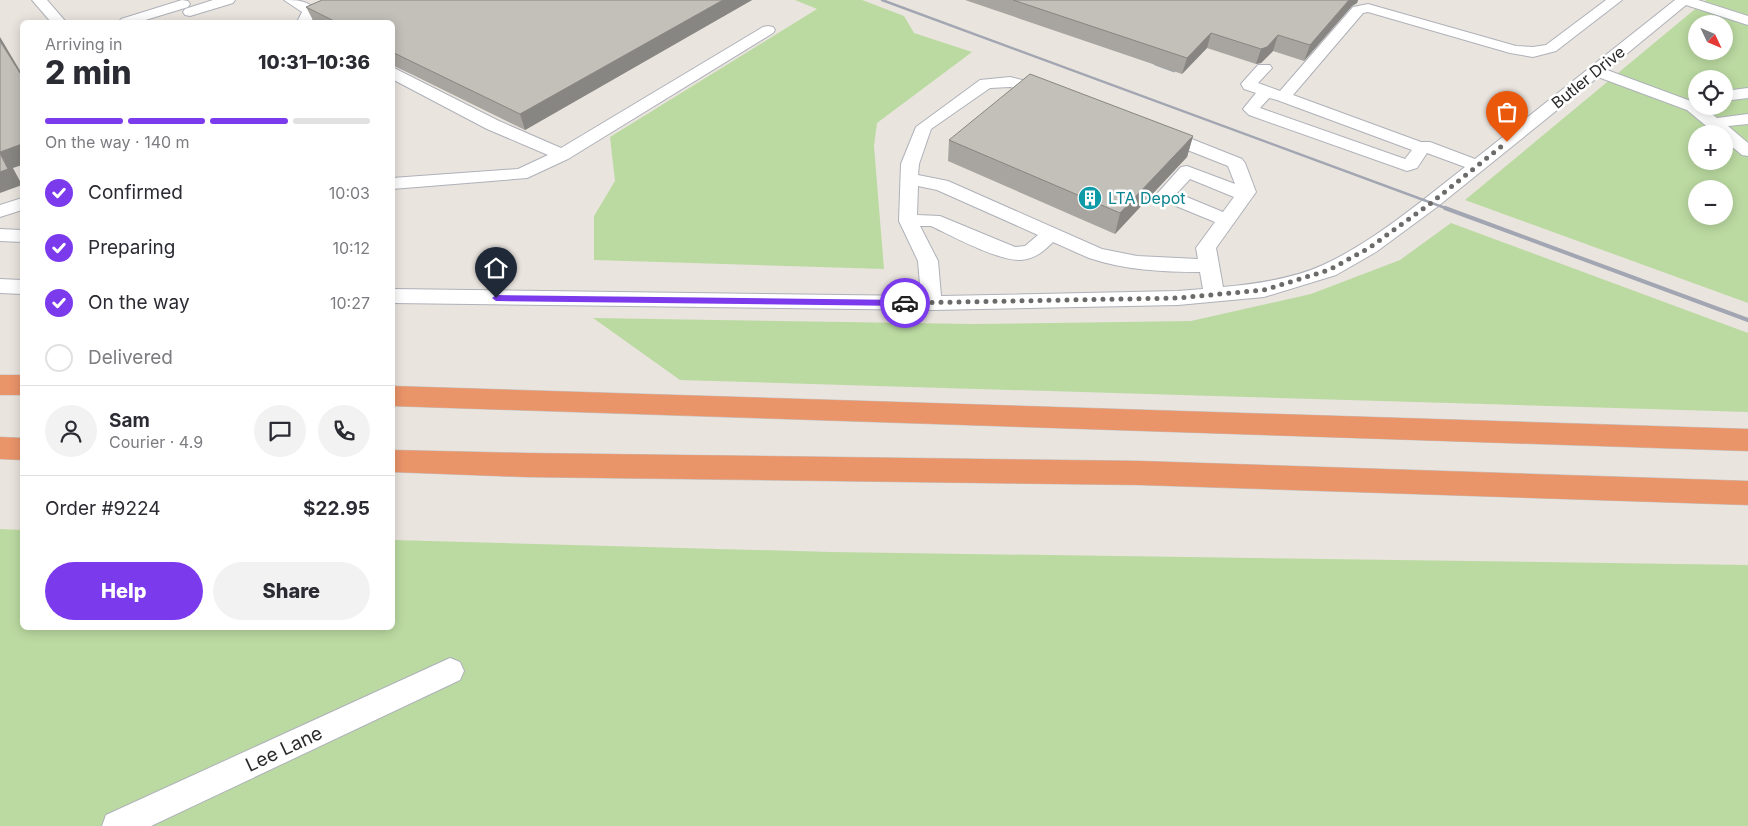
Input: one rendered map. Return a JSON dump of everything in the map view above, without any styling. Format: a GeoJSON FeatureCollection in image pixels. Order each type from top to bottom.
{"type":"FeatureCollection","features":[{"type":"Feature","properties":{"kind":"highway"},"geometry":{"type":"LineString","coordinates":[[0,385],[20,385]]}},
{"type":"Feature","properties":{"kind":"highway"},"geometry":{"type":"LineString","coordinates":[[395,396],[1748,440]]}},
{"type":"Feature","properties":{"kind":"highway"},"geometry":{"type":"LineString","coordinates":[[0,448],[20,449]]}},
{"type":"Feature","properties":{"kind":"highway"},"geometry":{"type":"LineString","coordinates":[[395,461],[525,465],[1140,473],[1748,493]]}},
{"type":"Feature","properties":{"kind":"street"},"geometry":{"type":"LineString","coordinates":[[39,0],[58,20]]}},
{"type":"Feature","properties":{"kind":"street"},"geometry":{"type":"LineString","coordinates":[[136,20],[228,0]]}},
{"type":"Feature","properties":{"kind":"street"},"geometry":{"type":"LineString","coordinates":[[291,0],[310,11],[305,20]]}},
{"type":"Feature","properties":{"kind":"street"},"geometry":{"type":"LineString","coordinates":[[1684,0],[1748,21]]}},
{"type":"Feature","properties":{"kind":"street","name":"Butler Drive"},"geometry":{"type":"LineString","coordinates":[[395,296],[932,303],[1178,298],[1264,290],[1329,270],[1369,248],[1431,203],[1684,0]]}},
{"type":"Feature","properties":{"kind":"street"},"geometry":{"type":"LineString","coordinates":[[1283,97],[1358,10],[1368,8],[1515,50],[1533,52],[1551,48],[1611,1]]}},
{"type":"Feature","properties":{"kind":"street"},"geometry":{"type":"LineString","coordinates":[[395,184],[521,174],[562,155],[768,30]]}},
{"type":"Feature","properties":{"kind":"street"},"geometry":{"type":"LineString","coordinates":[[1264,68],[1249,84],[1250,86],[1475,168]]}},
{"type":"Feature","properties":{"kind":"street"},"geometry":{"type":"LineString","coordinates":[[1596,71],[1693,107],[1748,151]]}},
{"type":"Feature","properties":{"kind":"street"},"geometry":{"type":"LineString","coordinates":[[395,74],[493,125],[562,155]]}},
{"type":"Feature","properties":{"kind":"street"},"geometry":{"type":"LineString","coordinates":[[932,303],[928,261],[908,221],[910,164],[924,126],[986,83],[1010,82],[1070,97]]}},
{"type":"Feature","properties":{"kind":"street"},"geometry":{"type":"LineString","coordinates":[[1266,91],[1252,109],[1255,112],[1407,166],[1411,164],[1422,148]]}},
{"type":"Feature","properties":{"kind":"street"},"geometry":{"type":"LineString","coordinates":[[1733,95],[1748,93]]}},
{"type":"Feature","properties":{"kind":"street"},"geometry":{"type":"LineString","coordinates":[[1678,101],[1688,100]]}},
{"type":"Feature","properties":{"kind":"street"},"geometry":{"type":"LineString","coordinates":[[1713,122],[1748,119]]}},
{"type":"Feature","properties":{"kind":"street"},"geometry":{"type":"LineString","coordinates":[[1144,126],[1236,163],[1247,192],[1206,248],[1214,295]]}},
{"type":"Feature","properties":{"kind":"street"},"geometry":{"type":"LineString","coordinates":[[1226,220],[1166,195],[1186,171],[1245,195]]}},
{"type":"Feature","properties":{"kind":"street"},"geometry":{"type":"LineString","coordinates":[[909,179],[942,185],[1095,253],[1120,261],[1181,266],[1209,266]]}},
{"type":"Feature","properties":{"kind":"street"},"geometry":{"type":"LineString","coordinates":[[0,211],[20,205]]}},
{"type":"Feature","properties":{"kind":"street"},"geometry":{"type":"LineString","coordinates":[[908,221],[933,220],[1007,252],[1020,255],[1031,252],[1051,233]]}},
{"type":"Feature","properties":{"kind":"street"},"geometry":{"type":"LineString","coordinates":[[0,235],[20,236]]}},
{"type":"Feature","properties":{"kind":"street"},"geometry":{"type":"LineString","coordinates":[[0,286],[20,287]]}},
{"type":"Feature","properties":{"kind":"street","name":"Lee Lane"},"geometry":{"type":"LineString","coordinates":[[118,826],[450,671]]}},
{"type":"Feature","properties":{"kind":"green space"},"geometry":{"type":"Polygon","coordinates":[[[795,0],[862,0],[904,16],[914,33],[972,52],[877,123],[874,146],[884,269],[594,260],[594,216],[615,181],[610,137],[817,9],[795,0]]]}},
{"type":"Feature","properties":{"kind":"green space"},"geometry":{"type":"Polygon","coordinates":[[[1706,0],[1748,0],[1748,303],[1465,200],[1706,0]]]}},
{"type":"Feature","properties":{"kind":"green space"},"geometry":{"type":"Polygon","coordinates":[[[1451,223],[1748,333],[1748,412],[680,380],[593,318],[973,324],[1191,321],[1311,294],[1400,260],[1451,223]]]}},
{"type":"Feature","properties":{"kind":"green space"},"geometry":{"type":"Polygon","coordinates":[[[0,529],[20,530],[20,630],[395,630],[395,540],[831,552],[1748,565],[1748,826],[0,826],[0,529]]]}},
{"type":"Feature","properties":{"kind":"building"},"geometry":{"type":"Polygon","coordinates":[[[322,0],[723,0],[520,114],[395,53],[395,20],[332,20],[306,7],[322,0]]]}},
{"type":"Feature","properties":{"kind":"building"},"geometry":{"type":"Polygon","coordinates":[[[1013,0],[1349,0],[1310,45],[1278,35],[1267,47],[1261,49],[1211,33],[1187,58],[1013,0]]]}},
{"type":"Feature","properties":{"kind":"building"},"geometry":{"type":"Polygon","coordinates":[[[0,41],[20,73],[20,145],[0,152],[0,41]]]}},
{"type":"Feature","properties":{"kind":"building","name":"LTA Depot"},"geometry":{"type":"Polygon","coordinates":[[[1030,74],[1193,136],[1120,213],[949,140],[1030,74]]]}},
{"type":"Feature","properties":{"kind":"building"},"geometry":{"type":"Polygon","coordinates":[[[0,153],[8,169],[0,172],[0,153]]]}},
{"type":"Feature","properties":{"kind":"railway"},"geometry":{"type":"LineString","coordinates":[[882,0],[1448,209]]}},
{"type":"Feature","properties":{"kind":"railway"},"geometry":{"type":"LineString","coordinates":[[1155,64],[1174,71]]}},
{"type":"Feature","properties":{"kind":"railway"},"geometry":{"type":"LineString","coordinates":[[1445,208],[1748,320]]}},
{"type":"Feature","properties":{"kind":"way so far"},"geometry":{"type":"LineString","coordinates":[[905,303],[1178,298],[1264,290],[1329,270],[1369,248],[1431,203],[1507,142]]}},
{"type":"Feature","properties":{"kind":"place","name":"LTA Depot"},"geometry":{"type":"Point","coordinates":[1090,198]}},
{"type":"Feature","properties":{"kind":"route"},"geometry":{"type":"LineString","coordinates":[[496,298],[905,303]]}}]}
